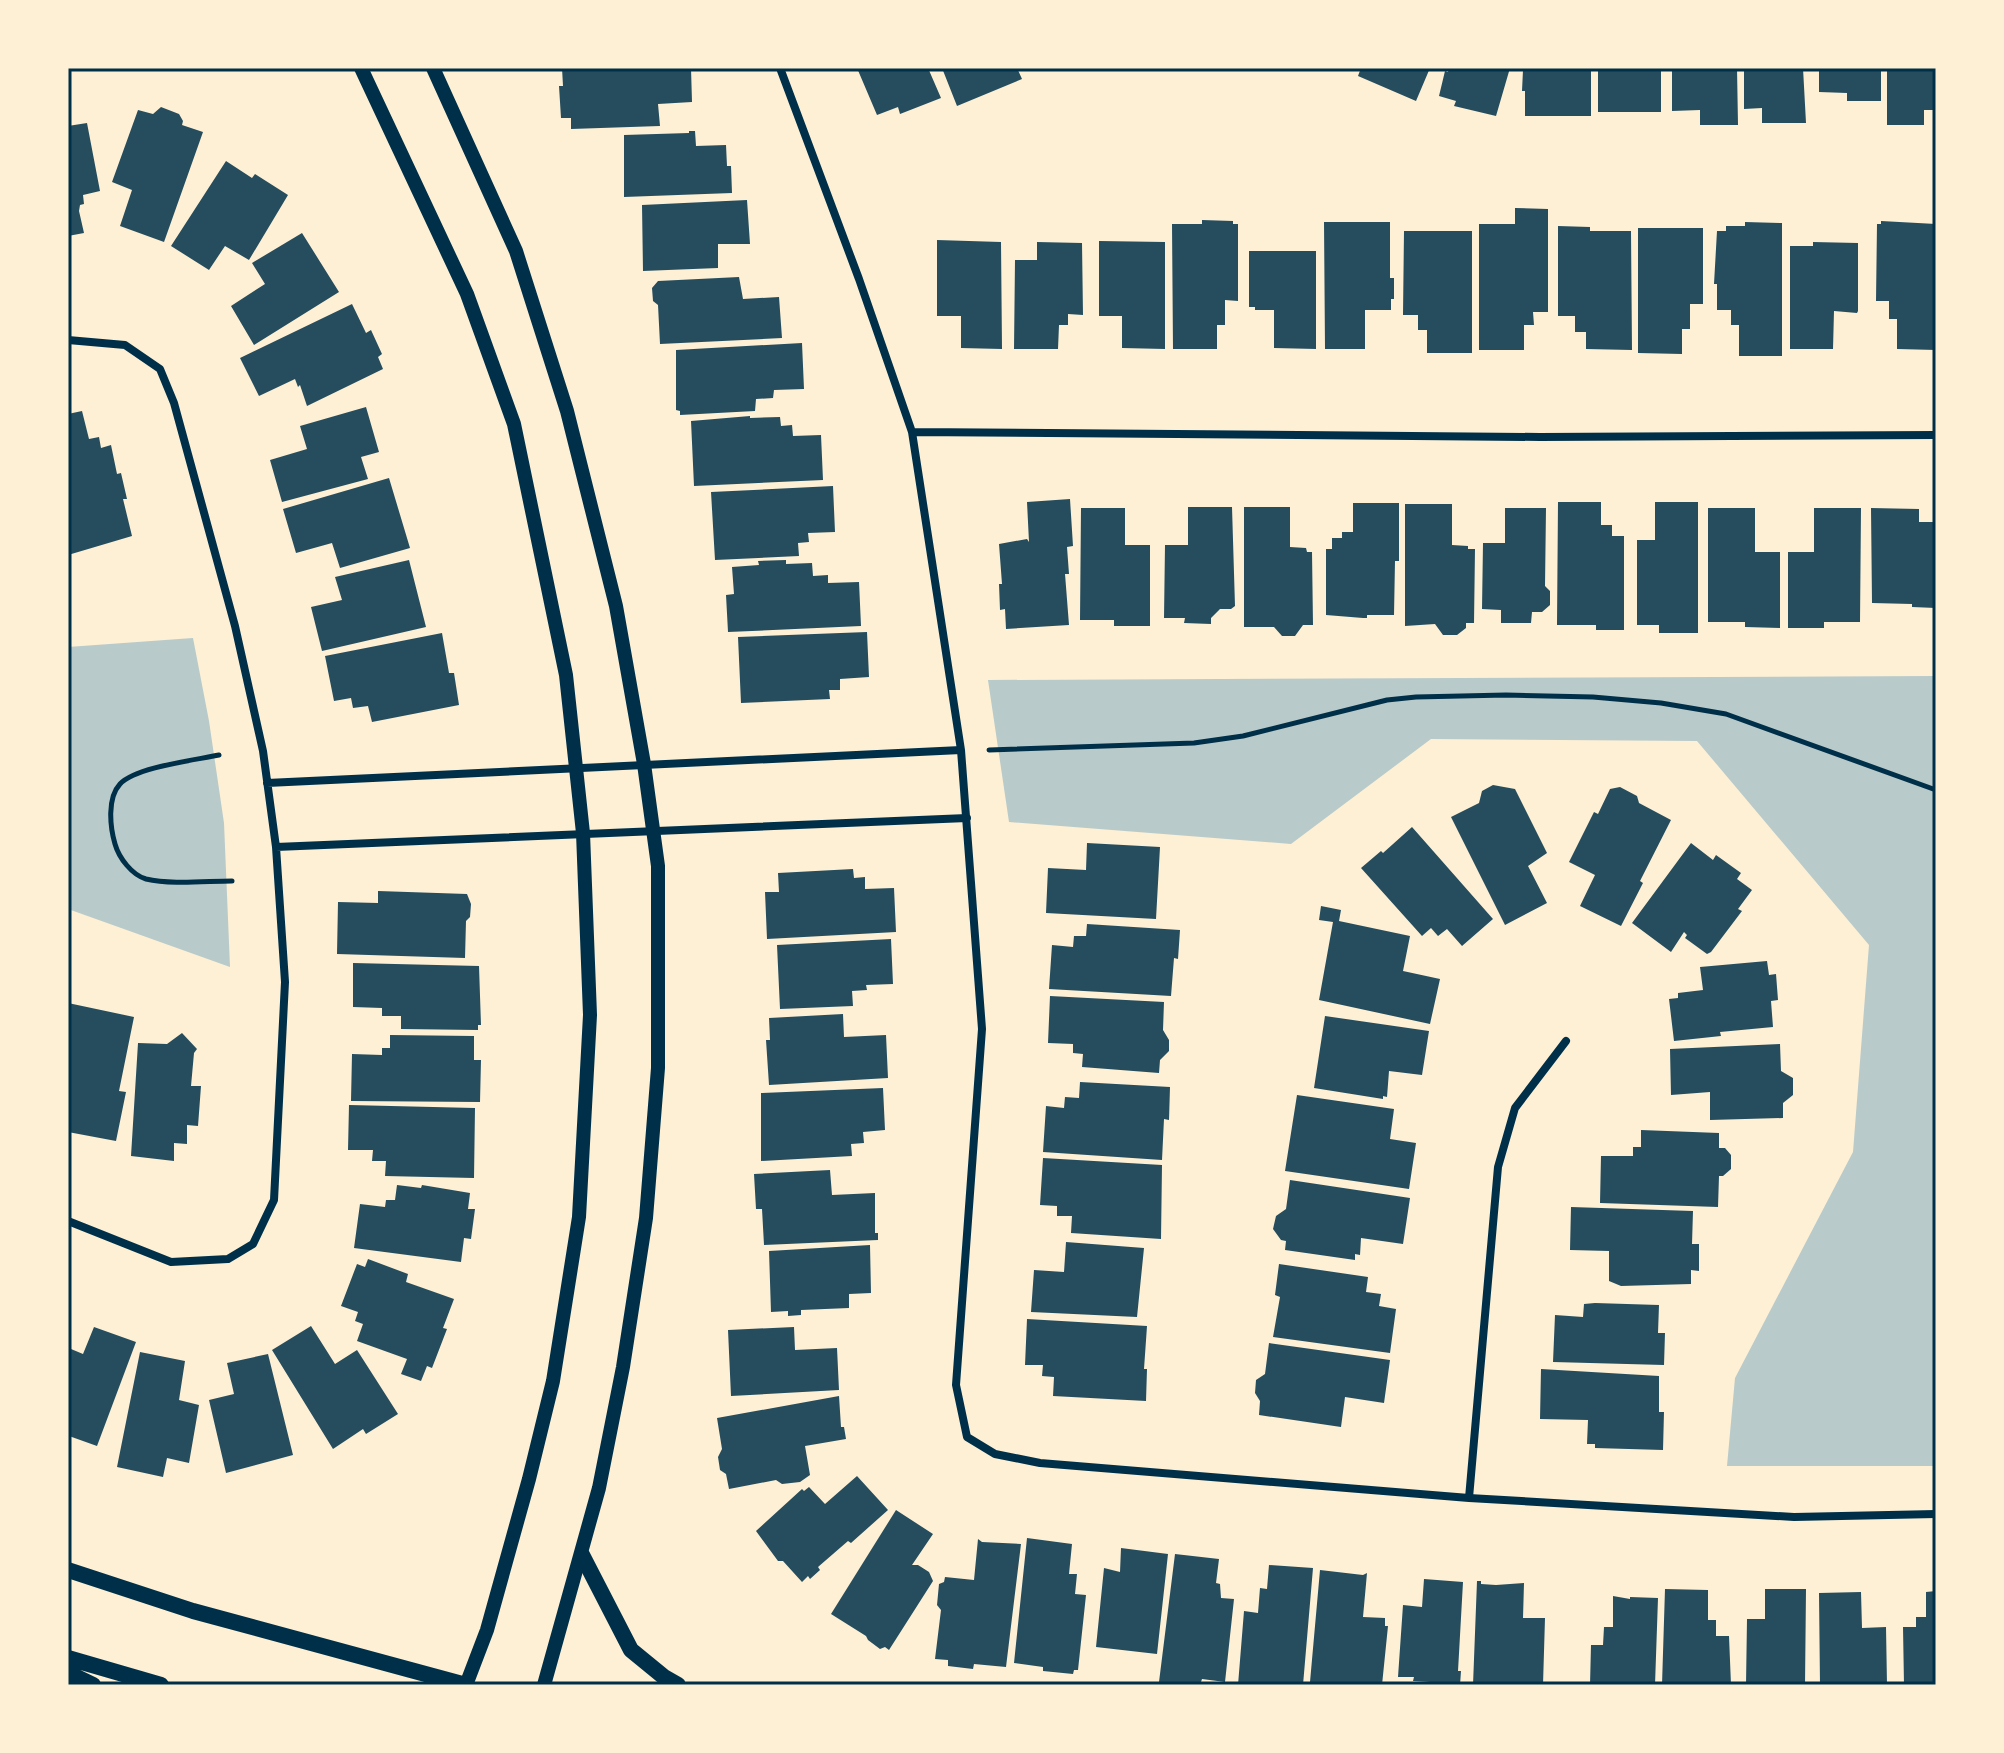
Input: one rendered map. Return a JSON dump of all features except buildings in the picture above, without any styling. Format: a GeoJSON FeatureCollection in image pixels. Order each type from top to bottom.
{"type":"FeatureCollection","features":[{"type":"Feature","properties":{"kind":"main road"},"geometry":{"type":"LineString","coordinates":[[582,1555],[631,1650],[678,1685]]}},
{"type":"Feature","properties":{"kind":"main road"},"geometry":{"type":"LineString","coordinates":[[68,1570],[193,1611],[466,1685]]}},
{"type":"Feature","properties":{"kind":"main road"},"geometry":{"type":"LineString","coordinates":[[68,1658],[161,1685]]}},
{"type":"Feature","properties":{"kind":"main road"},"geometry":{"type":"LineString","coordinates":[[68,1673],[93,1685]]}},
{"type":"Feature","properties":{"kind":"street"},"geometry":{"type":"LineString","coordinates":[[361,68],[467,294],[514,424],[566,675],[583,833],[590,1015],[579,1217],[553,1381],[533,1465],[487,1630],[466,1685]]}},
{"type":"Feature","properties":{"kind":"street"},"geometry":{"type":"LineString","coordinates":[[433,68],[516,251],[567,411],[616,606],[644,764],[658,866],[658,1068],[646,1218],[623,1367],[582,1555],[544,1685]]}},
{"type":"Feature","properties":{"kind":"street"},"geometry":{"type":"LineString","coordinates":[[780,68],[912,432],[961,750],[982,1029],[956,1385],[967,1437],[995,1454],[1040,1463],[1469,1498],[1794,1517],[1936,1514]]}},
{"type":"Feature","properties":{"kind":"street"},"geometry":{"type":"LineString","coordinates":[[68,340],[125,345],[160,369],[174,403],[235,626],[267,783],[276,847],[285,982],[274,1200],[253,1244],[228,1259],[171,1262],[68,1221]]}},
{"type":"Feature","properties":{"kind":"street"},"geometry":{"type":"LineString","coordinates":[[912,432],[1540,437],[1936,435]]}},
{"type":"Feature","properties":{"kind":"street"},"geometry":{"type":"LineString","coordinates":[[267,783],[961,750]]}},
{"type":"Feature","properties":{"kind":"street"},"geometry":{"type":"LineString","coordinates":[[276,847],[967,818]]}},
{"type":"Feature","properties":{"kind":"street"},"geometry":{"type":"LineString","coordinates":[[1469,1498],[1498,1167],[1515,1108],[1566,1041]]}},
{"type":"Feature","properties":{"kind":"path"},"geometry":{"type":"LineString","coordinates":[[989,750],[1194,743],[1243,736],[1387,700],[1416,697],[1593,697],[1661,703],[1726,714],[1936,790]]}},
{"type":"Feature","properties":{"kind":"path"},"geometry":{"type":"LineString","coordinates":[[219,755],[133,776],[120,785],[112,798],[112,822],[115,846],[123,861],[145,879],[232,881]]}},
{"type":"Feature","properties":{"kind":"shaded area"},"geometry":{"type":"Polygon","coordinates":[[[193,638],[224,823],[230,967],[68,909],[68,647],[193,638]]]}},
{"type":"Feature","properties":{"kind":"shaded area"},"geometry":{"type":"Polygon","coordinates":[[[1936,676],[1936,1466],[1727,1466],[1735,1378],[1853,1152],[1869,945],[1697,741],[1431,739],[1291,844],[1009,822],[988,680],[1936,676]]]}}]}
